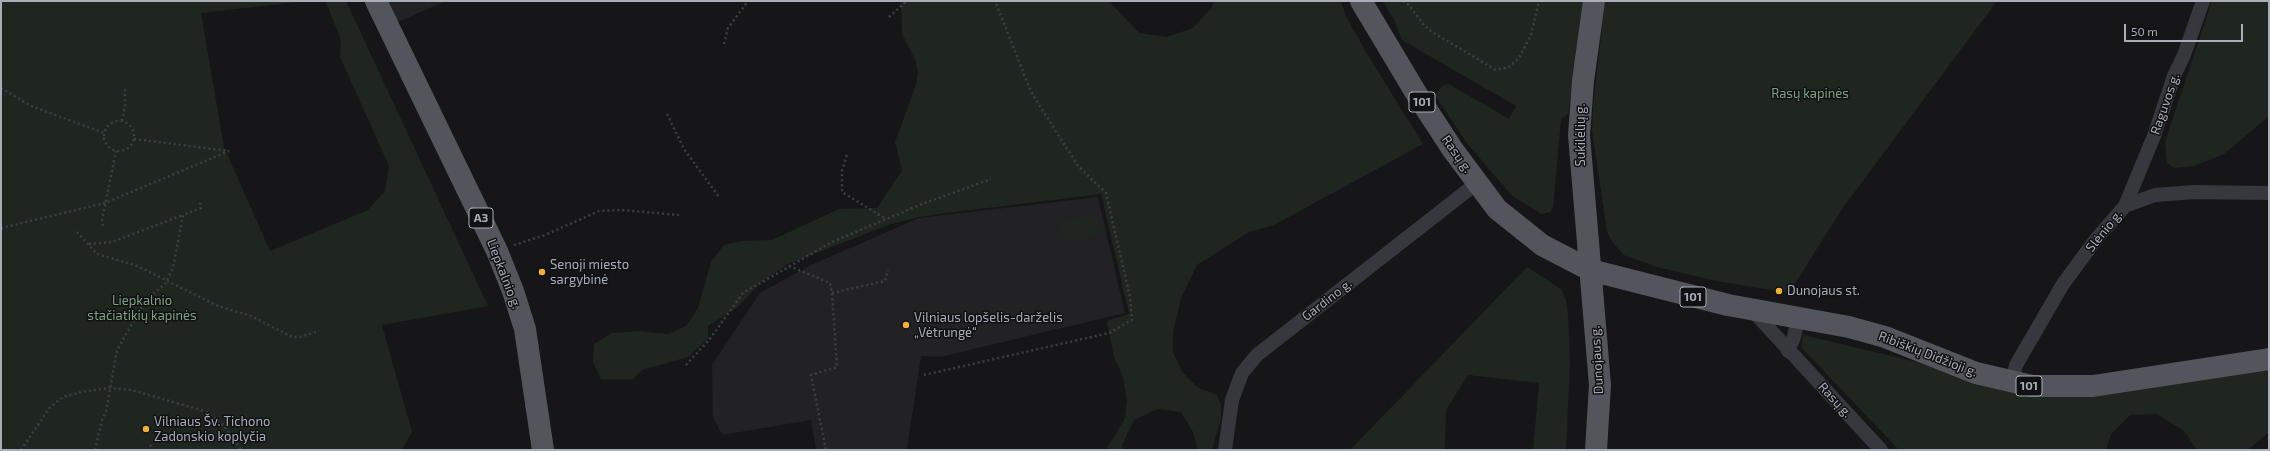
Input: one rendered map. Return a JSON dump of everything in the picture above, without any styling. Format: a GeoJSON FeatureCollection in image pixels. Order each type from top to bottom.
{"type":"FeatureCollection","features":[{"type":"Feature","properties":{"kind":"main road","name":"Liepkalnio g."},"geometry":{"type":"LineString","coordinates":[[376,1],[497,251],[525,329],[542,450]]}},
{"type":"Feature","properties":{"kind":"main road","name":"Rasų g."},"geometry":{"type":"LineString","coordinates":[[1361,1],[1419,98],[1477,183],[1497,209],[1536,240],[1590,270]]}},
{"type":"Feature","properties":{"kind":"main road","name":"Sukilėlių g."},"geometry":{"type":"LineString","coordinates":[[1590,270],[1579,135],[1583,81],[1594,1]]}},
{"type":"Feature","properties":{"kind":"main road","name":"Ribiškių Didžioji g."},"geometry":{"type":"LineString","coordinates":[[1590,270],[1685,295],[1752,310],[1849,327],[1885,337],[1952,365],[2012,383],[2032,386],[2094,386],[2269,359]]}},
{"type":"Feature","properties":{"kind":"main road","name":"Dunojaus g."},"geometry":{"type":"LineString","coordinates":[[1590,270],[1600,385],[1596,450]]}},
{"type":"Feature","properties":{"kind":"street","name":"Raguvos g."},"geometry":{"type":"LineString","coordinates":[[2125,206],[2154,136],[2174,76],[2184,54],[2203,1]]}},
{"type":"Feature","properties":{"kind":"street","name":"Gardino g."},"geometry":{"type":"LineString","coordinates":[[1225,450],[1232,400],[1242,373],[1257,355],[1477,183]]}},
{"type":"Feature","properties":{"kind":"street","name":"Slėnio g."},"geometry":{"type":"LineString","coordinates":[[2012,383],[2016,365],[2063,284],[2097,238],[2125,206],[2155,195],[2194,192],[2269,194]]}},
{"type":"Feature","properties":{"kind":"street","name":"Rasų g."},"geometry":{"type":"LineString","coordinates":[[1752,310],[1788,351],[1881,450]]}},
{"type":"Feature","properties":{"kind":"street"},"geometry":{"type":"LineString","coordinates":[[1788,351],[1794,337],[1798,318]]}},
{"type":"Feature","properties":{"kind":"path"},"geometry":{"type":"LineString","coordinates":[[724,44],[728,28],[748,1]]}},
{"type":"Feature","properties":{"kind":"path"},"geometry":{"type":"LineString","coordinates":[[889,17],[907,1]]}},
{"type":"Feature","properties":{"kind":"path"},"geometry":{"type":"LineString","coordinates":[[924,375],[1109,333],[1132,320],[1130,297],[1106,193],[1078,166],[1031,92],[995,1]]}},
{"type":"Feature","properties":{"kind":"path"},"geometry":{"type":"LineString","coordinates":[[1403,1],[1410,5],[1424,25],[1432,32],[1496,70],[1509,67],[1519,58],[1531,35],[1539,1]]}},
{"type":"Feature","properties":{"kind":"path"},"geometry":{"type":"LineString","coordinates":[[122,121],[125,107],[125,86]]}},
{"type":"Feature","properties":{"kind":"path"},"geometry":{"type":"LineString","coordinates":[[1,88],[31,106],[104,134]]}},
{"type":"Feature","properties":{"kind":"path"},"geometry":{"type":"LineString","coordinates":[[667,114],[684,149],[719,197]]}},
{"type":"Feature","properties":{"kind":"path"},"geometry":{"type":"LineString","coordinates":[[122,121],[132,129],[134,139],[129,148],[116,151],[105,144],[104,134],[109,124],[122,121]]}},
{"type":"Feature","properties":{"kind":"path"},"geometry":{"type":"LineString","coordinates":[[1,228],[105,203],[229,151],[134,139]]}},
{"type":"Feature","properties":{"kind":"path"},"geometry":{"type":"LineString","coordinates":[[103,226],[102,220],[116,151]]}},
{"type":"Feature","properties":{"kind":"path"},"geometry":{"type":"LineString","coordinates":[[847,155],[842,170],[842,192],[886,219]]}},
{"type":"Feature","properties":{"kind":"path"},"geometry":{"type":"LineString","coordinates":[[686,365],[709,340],[743,293],[832,242],[922,204],[991,179]]}},
{"type":"Feature","properties":{"kind":"path"},"geometry":{"type":"LineString","coordinates":[[88,244],[112,242],[201,208],[200,200]]}},
{"type":"Feature","properties":{"kind":"path"},"geometry":{"type":"LineString","coordinates":[[497,251],[545,235],[599,211],[621,210],[679,215]]}},
{"type":"Feature","properties":{"kind":"path"},"geometry":{"type":"LineString","coordinates":[[95,450],[111,388],[117,350],[145,300],[167,281],[173,268],[183,215]]}},
{"type":"Feature","properties":{"kind":"path"},"geometry":{"type":"LineString","coordinates":[[77,232],[98,254],[135,265],[218,306],[251,316],[292,337],[300,337],[319,331]]}},
{"type":"Feature","properties":{"kind":"path"},"geometry":{"type":"LineString","coordinates":[[788,266],[830,283],[837,367],[811,375],[826,450]]}},
{"type":"Feature","properties":{"kind":"path"},"geometry":{"type":"LineString","coordinates":[[832,293],[885,282],[888,270]]}},
{"type":"Feature","properties":{"kind":"path"},"geometry":{"type":"LineString","coordinates":[[21,450],[50,407],[63,397],[81,392],[111,388],[132,390],[207,412],[224,426],[241,450]]}},
{"type":"Feature","properties":{"kind":"path"},"geometry":{"type":"LineString","coordinates":[[150,445],[153,450]]}},
{"type":"Feature","properties":{"kind":"shaded area"},"geometry":{"type":"Polygon","coordinates":[[[386,1],[446,1],[396,23],[386,1]]]}},
{"type":"Feature","properties":{"kind":"shaded area","name":"Vilniaus lopšelis-darželis „Vėtrungė“"},"geometry":{"type":"Polygon","coordinates":[[[1098,197],[1125,313],[940,357],[921,356],[907,450],[816,450],[811,420],[722,435],[713,417],[712,365],[760,293],[811,265],[919,218],[1098,197]]]}},
{"type":"Feature","properties":{"kind":"green space","name":"Liepkalnio stačiatikių kapinės"},"geometry":{"type":"Polygon","coordinates":[[[1,1],[307,1],[346,1],[488,306],[382,325],[412,432],[402,450],[1,450],[1,1]],[[307,1],[201,13],[224,147],[270,251],[368,210],[385,191],[389,166],[340,57],[341,40],[326,2],[307,1]]]}},
{"type":"Feature","properties":{"kind":"green space"},"geometry":{"type":"Polygon","coordinates":[[[901,1],[1109,1],[1139,33],[1167,37],[1193,28],[1212,7],[1214,1],[1341,1],[1346,16],[1366,52],[1423,144],[1274,225],[1249,232],[1197,265],[1181,298],[1173,332],[1173,352],[1182,372],[1197,387],[1217,395],[1221,405],[1221,418],[1212,450],[1198,450],[1193,432],[1181,412],[1158,409],[1134,420],[1122,445],[1123,450],[1106,450],[1125,418],[1127,400],[1123,377],[1114,357],[1107,321],[1129,314],[1101,194],[919,217],[891,224],[788,264],[760,283],[738,307],[708,326],[708,339],[688,357],[642,370],[633,379],[601,379],[593,362],[594,344],[612,333],[638,331],[668,334],[686,326],[698,308],[711,262],[724,245],[742,241],[772,240],[839,209],[877,208],[902,170],[895,142],[916,85],[918,72],[915,59],[902,34],[901,1]]]}},
{"type":"Feature","properties":{"kind":"green space"},"geometry":{"type":"Polygon","coordinates":[[[1383,1],[1584,1],[1568,114],[1561,119],[1553,208],[1550,212],[1542,214],[1512,196],[1466,142],[1435,95],[1442,86],[1449,84],[1509,119],[1516,106],[1402,40],[1394,20],[1383,1]]]}},
{"type":"Feature","properties":{"kind":"green space","name":"Rasų kapinės"},"geometry":{"type":"Polygon","coordinates":[[[1605,1],[1997,1],[1842,209],[1789,293],[1716,281],[1657,267],[1624,255],[1613,243],[1607,232],[1592,131],[1593,106],[1605,1]]]}},
{"type":"Feature","properties":{"kind":"green space"},"geometry":{"type":"Polygon","coordinates":[[[2212,1],[2269,1],[2269,116],[2224,154],[2194,166],[2174,168],[2167,163],[2165,142],[2212,1]]]}},
{"type":"Feature","properties":{"kind":"green space"},"geometry":{"type":"Polygon","coordinates":[[[1095,214],[1100,235],[1064,243],[1059,222],[1095,214]]]}},
{"type":"Feature","properties":{"kind":"green space"},"geometry":{"type":"Polygon","coordinates":[[[1527,267],[1561,289],[1566,300],[1570,364],[1566,450],[1533,450],[1539,383],[1468,375],[1446,410],[1445,450],[1350,450],[1527,267]]]}},
{"type":"Feature","properties":{"kind":"green space"},"geometry":{"type":"Polygon","coordinates":[[[1803,335],[2050,396],[2081,397],[2269,370],[2269,432],[2248,450],[2197,450],[2184,431],[2157,414],[2130,415],[2111,434],[2106,450],[1899,450],[1802,348],[1803,335]]]}},
{"type":"Feature","properties":{"kind":"place","name":"Senoji miesto sargybinė"},"geometry":{"type":"Point","coordinates":[542,272]}},
{"type":"Feature","properties":{"kind":"place","name":"Dunojaus st."},"geometry":{"type":"Point","coordinates":[1779,291]}},
{"type":"Feature","properties":{"kind":"place","name":"Vilniaus lopšelis-darželis „Vėtrungė“"},"geometry":{"type":"Point","coordinates":[906,325]}},
{"type":"Feature","properties":{"kind":"place","name":"Vilniaus Šv. Tichono Zadonskio koplyčia"},"geometry":{"type":"Point","coordinates":[146,429]}}]}
